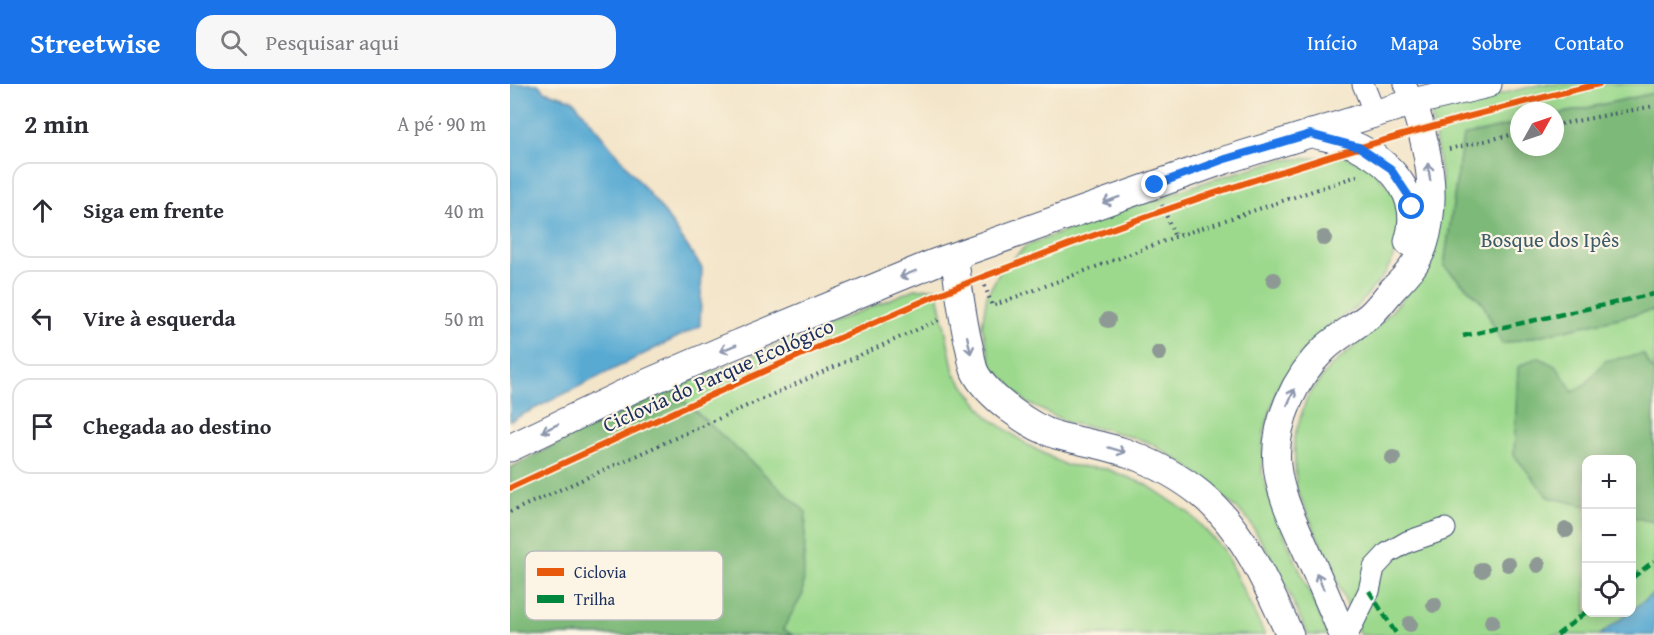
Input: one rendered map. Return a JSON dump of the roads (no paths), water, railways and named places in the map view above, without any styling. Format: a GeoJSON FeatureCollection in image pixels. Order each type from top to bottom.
{"type":"FeatureCollection","features":[{"type":"Feature","properties":{"kind":"main road"},"geometry":{"type":"LineString","coordinates":[[510,448],[624,393],[725,349],[954,255],[1222,160],[1375,114],[1409,93],[1488,84]]}},
{"type":"Feature","properties":{"kind":"main road"},"geometry":{"type":"LineString","coordinates":[[1345,635],[1282,495],[1277,465],[1278,441],[1282,418],[1293,391],[1308,366],[1326,347],[1370,315],[1412,269],[1424,246],[1432,191],[1421,129],[1409,93]]}},
{"type":"Feature","properties":{"kind":"main road"},"geometry":{"type":"LineString","coordinates":[[1310,134],[1359,147],[1390,168],[1408,195],[1412,207],[1413,225],[1391,291]]}},
{"type":"Feature","properties":{"kind":"main road"},"geometry":{"type":"LineString","coordinates":[[954,255],[971,283],[968,340],[975,371],[995,397],[1022,419],[1054,434],[1130,454],[1170,473],[1202,495],[1238,534],[1269,590],[1290,635]]}},
{"type":"Feature","properties":{"kind":"street"},"geometry":{"type":"LineString","coordinates":[[1363,84],[1375,114]]}},
{"type":"Feature","properties":{"kind":"street"},"geometry":{"type":"LineString","coordinates":[[1345,635],[1370,591],[1374,567],[1388,553],[1407,542],[1445,529]]}},
{"type":"Feature","properties":{"kind":"water"},"geometry":{"type":"Polygon","coordinates":[[[510,84],[538,84],[545,91],[573,100],[664,212],[702,268],[700,326],[510,421],[510,84]]]}},
{"type":"Feature","properties":{"kind":"water"},"geometry":{"type":"Polygon","coordinates":[[[1654,593],[1654,635],[1600,635],[1624,617],[1636,617],[1636,607],[1654,593]]]}},
{"type":"Feature","properties":{"kind":"park label","name":"Bosque dos Ipês"},"geometry":{"type":"Point","coordinates":[1550,239]}}]}
